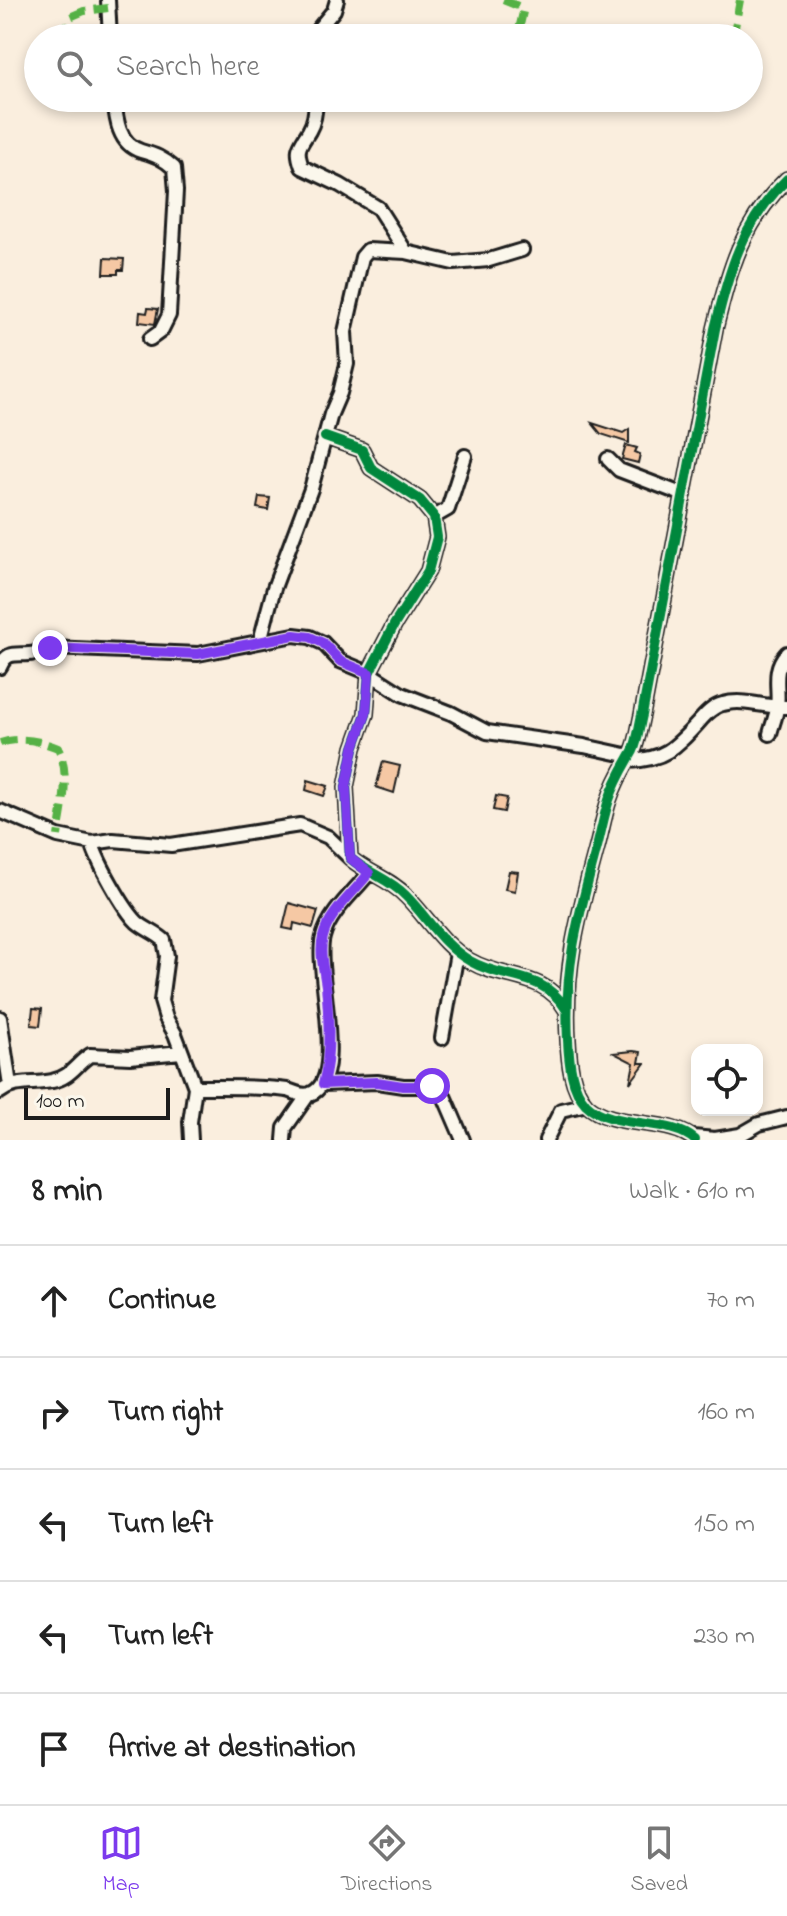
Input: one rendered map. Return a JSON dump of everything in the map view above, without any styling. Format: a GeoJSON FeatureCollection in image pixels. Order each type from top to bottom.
{"type":"FeatureCollection","features":[{"type":"Feature","properties":{"kind":"street"},"geometry":{"type":"LineString","coordinates":[[108,0],[109,24]]}},
{"type":"Feature","properties":{"kind":"street"},"geometry":{"type":"LineString","coordinates":[[322,24],[334,10],[337,0]]}},
{"type":"Feature","properties":{"kind":"street"},"geometry":{"type":"LineString","coordinates":[[115,112],[117,127],[128,144],[137,150],[157,155],[174,168],[176,191],[169,315],[161,331],[150,339]]}},
{"type":"Feature","properties":{"kind":"street"},"geometry":{"type":"LineString","coordinates":[[314,112],[313,122],[300,142],[298,153],[302,167],[378,208],[406,252]]}},
{"type":"Feature","properties":{"kind":"street"},"geometry":{"type":"LineString","coordinates":[[546,1140],[561,1110],[583,1105],[570,1068],[566,1009],[573,937],[608,802],[619,773],[634,747],[642,715],[726,284],[740,242],[759,208],[787,179]]}},
{"type":"Feature","properties":{"kind":"street"},"geometry":{"type":"LineString","coordinates":[[260,641],[284,558],[311,489],[347,364],[345,332],[362,257],[368,250],[406,252],[453,263],[489,260],[522,250]]}},
{"type":"Feature","properties":{"kind":"street"},"geometry":{"type":"LineString","coordinates":[[325,437],[362,450],[371,468],[420,500],[434,517],[437,537],[428,571],[369,673],[366,714],[354,748],[346,787],[350,858]]}},
{"type":"Feature","properties":{"kind":"street"},"geometry":{"type":"LineString","coordinates":[[434,517],[448,509],[465,456]]}},
{"type":"Feature","properties":{"kind":"street"},"geometry":{"type":"LineString","coordinates":[[608,459],[619,470],[684,495]]}},
{"type":"Feature","properties":{"kind":"street"},"geometry":{"type":"LineString","coordinates":[[0,667],[5,657],[12,653],[32,655],[50,648],[198,654],[294,635],[310,637],[323,643],[340,661],[369,673],[402,694],[451,713],[487,732],[559,742],[648,760],[670,752],[708,712],[723,704],[737,702],[782,707]]}},
{"type":"Feature","properties":{"kind":"street"},"geometry":{"type":"LineString","coordinates":[[770,734],[782,707],[776,677],[781,659],[787,653]]}},
{"type":"Feature","properties":{"kind":"street"},"geometry":{"type":"LineString","coordinates":[[0,811],[58,836],[92,843],[113,840],[171,845],[300,825],[328,837],[369,873],[392,884],[457,953],[480,966],[546,987],[559,997],[566,1009]]}},
{"type":"Feature","properties":{"kind":"street"},"geometry":{"type":"LineString","coordinates":[[92,843],[98,864],[106,871],[122,902],[137,922],[164,940],[167,956],[161,1001],[195,1087],[191,1140]]}},
{"type":"Feature","properties":{"kind":"street"},"geometry":{"type":"LineString","coordinates":[[323,1084],[329,1041],[326,985],[321,966],[322,939],[328,923],[369,873]]}},
{"type":"Feature","properties":{"kind":"street"},"geometry":{"type":"LineString","coordinates":[[442,1038],[457,953]]}},
{"type":"Feature","properties":{"kind":"street"},"geometry":{"type":"LineString","coordinates":[[0,1018],[5,1088],[67,1076],[90,1055],[130,1057],[181,1052]]}},
{"type":"Feature","properties":{"kind":"street"},"geometry":{"type":"LineString","coordinates":[[284,1140],[285,1128],[308,1095],[323,1084],[377,1082],[432,1086],[444,1096],[463,1140]]}},
{"type":"Feature","properties":{"kind":"street"},"geometry":{"type":"LineString","coordinates":[[195,1087],[266,1088],[308,1095]]}},
{"type":"Feature","properties":{"kind":"street"},"geometry":{"type":"LineString","coordinates":[[582,1098],[588,1106],[615,1118],[694,1138],[740,1135],[759,1124],[787,1117]]}},
{"type":"Feature","properties":{"kind":"building"},"geometry":{"type":"Polygon","coordinates":[[[105,258],[124,259],[123,270],[118,270],[118,274],[104,274],[105,258]]]}},
{"type":"Feature","properties":{"kind":"building"},"geometry":{"type":"Polygon","coordinates":[[[148,308],[158,309],[155,324],[139,322],[140,312],[147,313],[148,308]]]}},
{"type":"Feature","properties":{"kind":"building"},"geometry":{"type":"Polygon","coordinates":[[[592,423],[623,433],[629,429],[629,443],[601,434],[592,423]]]}},
{"type":"Feature","properties":{"kind":"building"},"geometry":{"type":"Polygon","coordinates":[[[626,445],[637,448],[635,452],[640,454],[638,463],[622,459],[626,445]]]}},
{"type":"Feature","properties":{"kind":"building"},"geometry":{"type":"Polygon","coordinates":[[[259,497],[270,498],[268,510],[257,508],[259,497]]]}},
{"type":"Feature","properties":{"kind":"building"},"geometry":{"type":"Polygon","coordinates":[[[383,762],[400,766],[394,793],[376,787],[383,762]]]}},
{"type":"Feature","properties":{"kind":"building"},"geometry":{"type":"Polygon","coordinates":[[[308,780],[328,786],[324,796],[306,790],[308,780]]]}},
{"type":"Feature","properties":{"kind":"building"},"geometry":{"type":"Polygon","coordinates":[[[496,796],[507,798],[504,812],[493,810],[496,796]]]}},
{"type":"Feature","properties":{"kind":"building"},"geometry":{"type":"Polygon","coordinates":[[[509,871],[518,872],[515,891],[505,889],[509,871]]]}},
{"type":"Feature","properties":{"kind":"building"},"geometry":{"type":"Polygon","coordinates":[[[289,903],[318,911],[313,928],[294,923],[293,930],[283,928],[289,903]]]}},
{"type":"Feature","properties":{"kind":"building"},"geometry":{"type":"Polygon","coordinates":[[[33,1008],[42,1009],[40,1026],[31,1025],[33,1008]]]}},
{"type":"Feature","properties":{"kind":"building"},"geometry":{"type":"Polygon","coordinates":[[[641,1052],[639,1063],[645,1063],[630,1083],[634,1063],[614,1053],[641,1052]]]}},
{"type":"Feature","properties":{"kind":"marked path"},"geometry":{"type":"LineString","coordinates":[[503,0],[518,6],[523,12],[520,24]]}},
{"type":"Feature","properties":{"kind":"marked path"},"geometry":{"type":"LineString","coordinates":[[736,24],[740,0]]}},
{"type":"Feature","properties":{"kind":"marked path"},"geometry":{"type":"LineString","coordinates":[[68,24],[70,17],[84,11],[108,8]]}},
{"type":"Feature","properties":{"kind":"marked path"},"geometry":{"type":"LineString","coordinates":[[0,743],[29,740],[58,748],[65,780],[58,836]]}},
{"type":"Feature","properties":{"kind":"cycle path"},"geometry":{"type":"LineString","coordinates":[[695,1140],[671,1128],[610,1117],[597,1112],[581,1098],[572,1074],[568,1048],[570,965],[578,919],[607,806],[637,738],[715,329],[726,287],[748,230],[787,179]]}},
{"type":"Feature","properties":{"kind":"cycle path"},"geometry":{"type":"LineString","coordinates":[[325,437],[362,450],[371,468],[420,500],[434,517],[437,537],[428,571],[369,673],[366,714],[354,748],[346,787],[350,858],[400,890],[460,955],[496,972],[546,988],[566,1009]]}},
{"type":"Feature","properties":{"kind":"route"},"geometry":{"type":"LineString","coordinates":[[50,648],[198,654],[294,635],[323,643],[340,661],[369,673],[366,714],[354,748],[346,787],[350,858],[369,873],[328,923],[322,939],[321,966],[326,985],[329,1041],[323,1084],[377,1082],[432,1086]]}}]}
